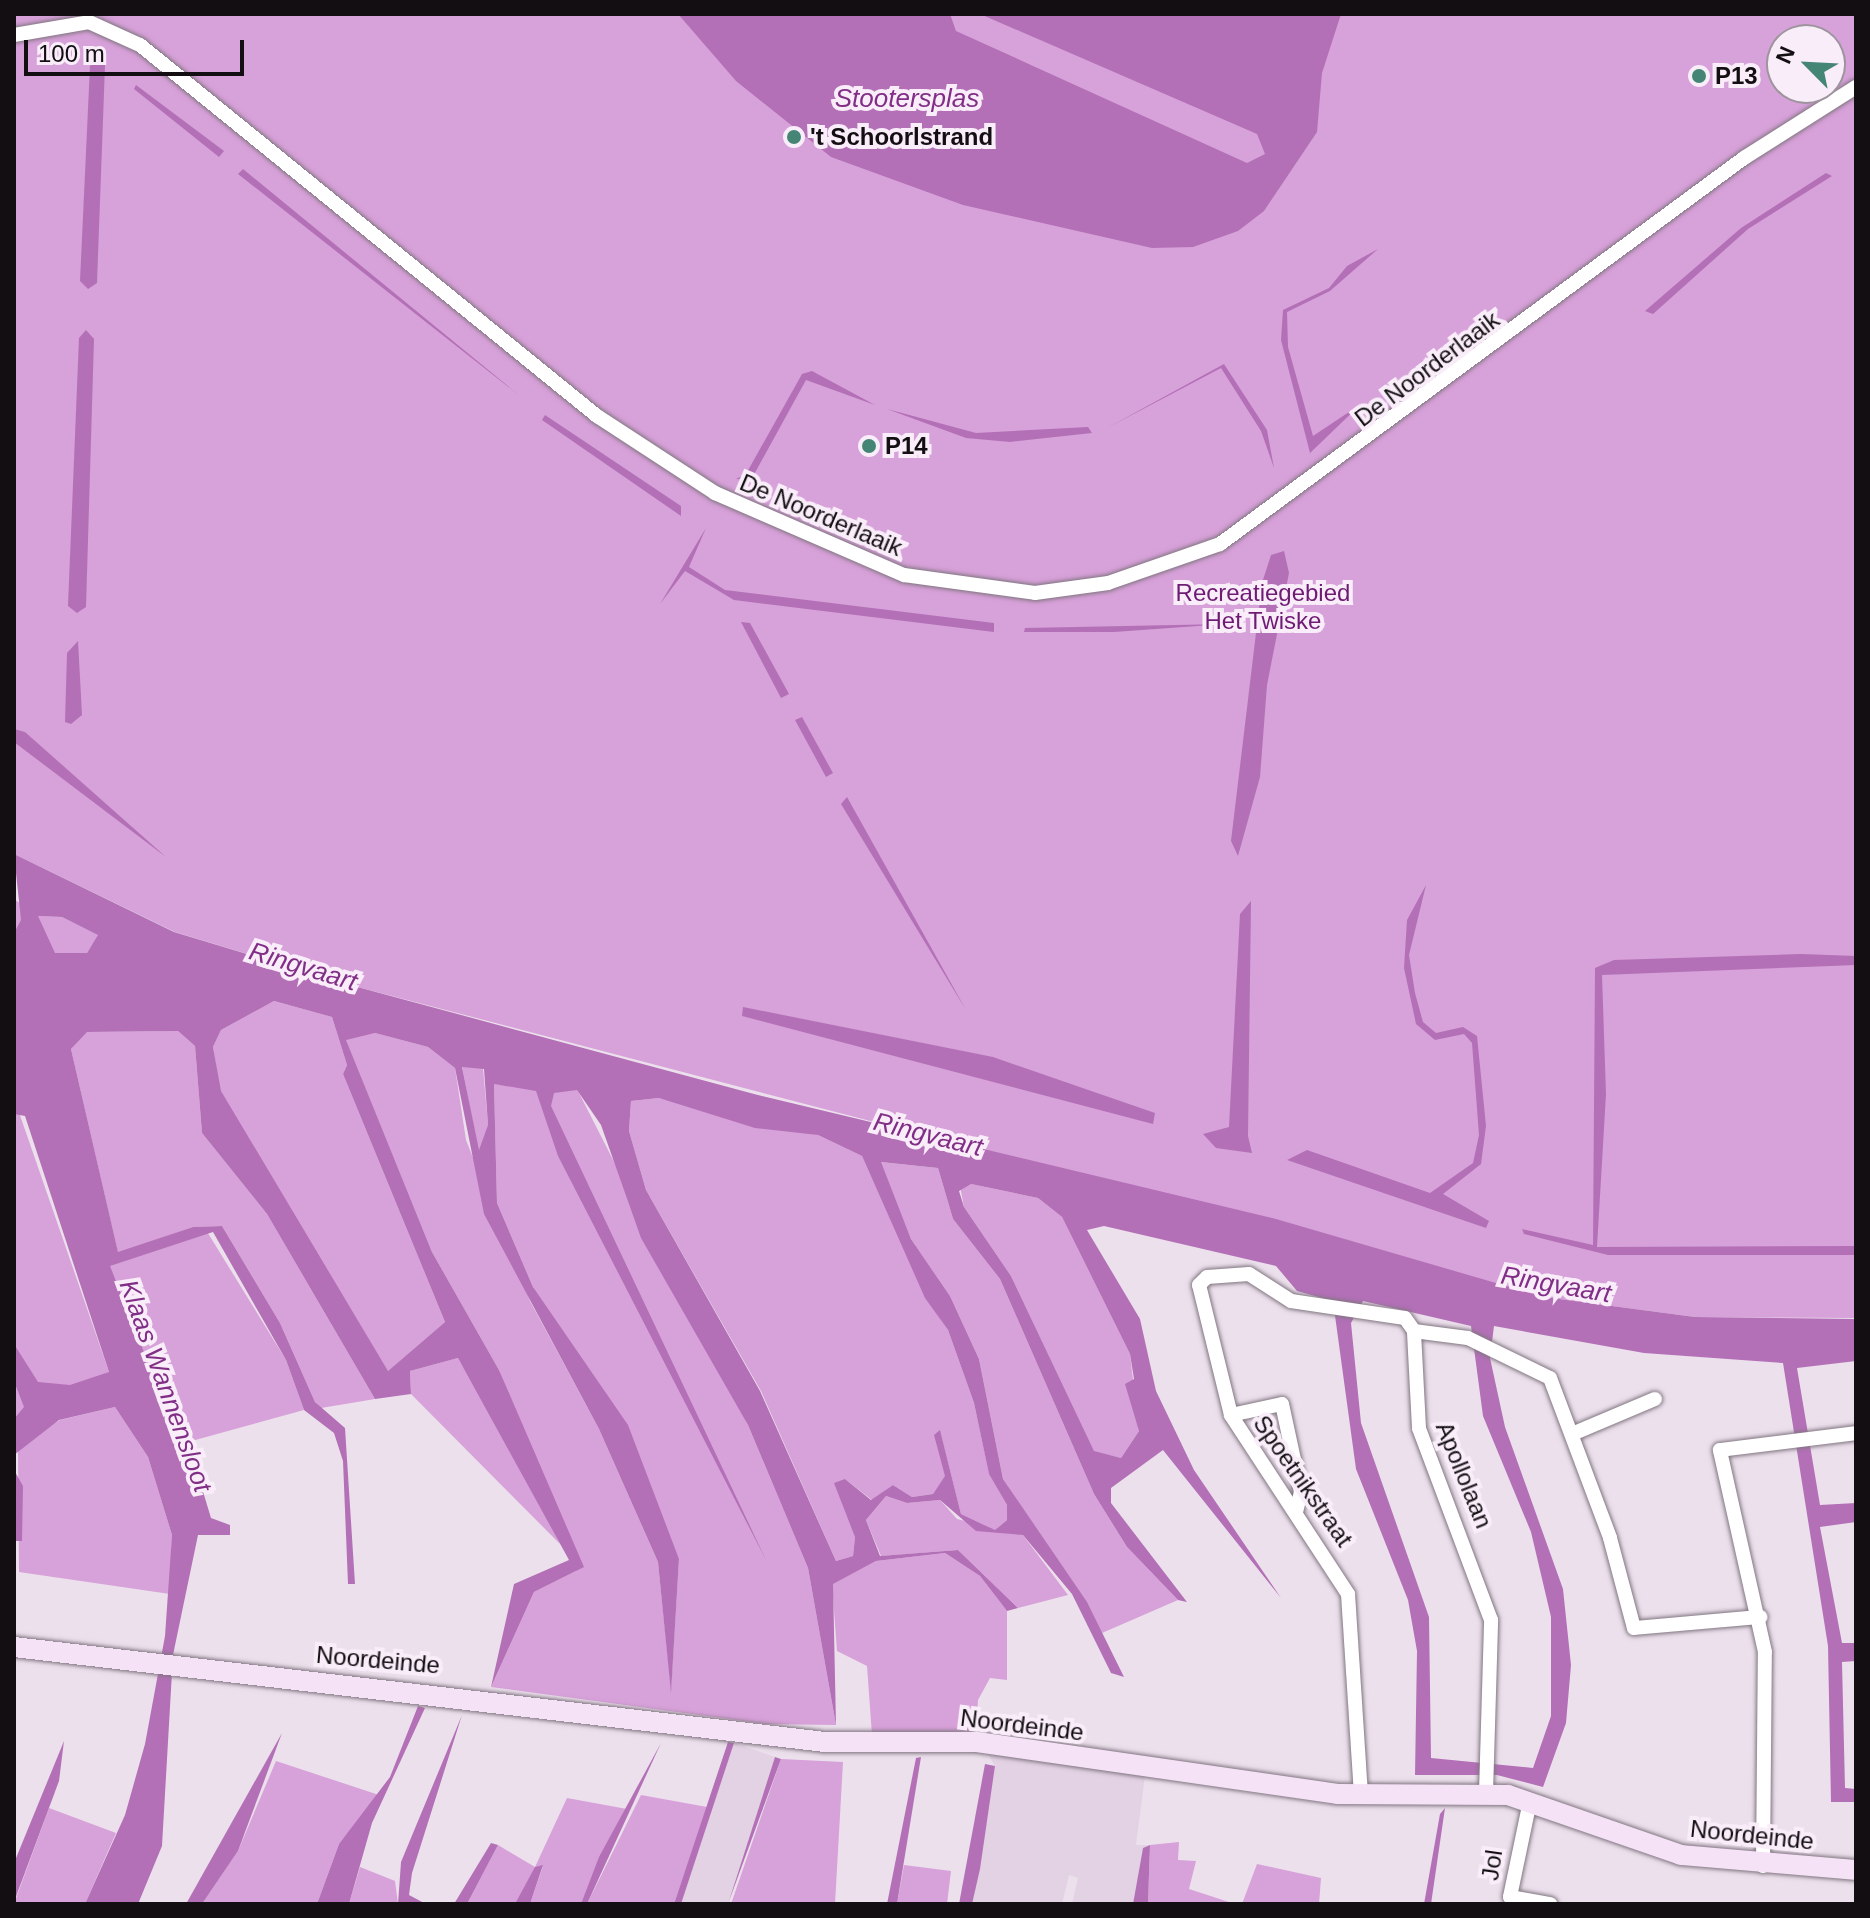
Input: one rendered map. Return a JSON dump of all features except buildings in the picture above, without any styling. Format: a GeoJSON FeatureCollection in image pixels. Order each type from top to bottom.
{"type":"FeatureCollection","features":[{"type":"Feature","properties":{"kind":"street","name":"De Noorderlaaik"},"geometry":{"type":"LineString","coordinates":[[14,35],[89,22],[140,45],[597,416],[715,493],[904,575],[1035,593],[1108,583],[1220,544],[1744,158],[1856,87]]}},
{"type":"Feature","properties":{"kind":"street","name":"Spoetnikstraat"},"geometry":{"type":"LineString","coordinates":[[1361,1795],[1348,1594],[1231,1415],[1199,1285],[1219,1275],[1249,1274],[1291,1301],[1405,1318],[1414,1331]]}},
{"type":"Feature","properties":{"kind":"street"},"geometry":{"type":"LineString","coordinates":[[1414,1331],[1468,1338],[1494,1348],[1550,1378],[1572,1434],[1634,1628],[1761,1617]]}},
{"type":"Feature","properties":{"kind":"street","name":"Apollolaan"},"geometry":{"type":"LineString","coordinates":[[1414,1331],[1419,1428],[1474,1559],[1491,1620],[1487,1785]]}},
{"type":"Feature","properties":{"kind":"street"},"geometry":{"type":"LineString","coordinates":[[1572,1434],[1655,1399]]}},
{"type":"Feature","properties":{"kind":"street"},"geometry":{"type":"LineString","coordinates":[[1231,1415],[1282,1404],[1301,1492],[1296,1512]]}},
{"type":"Feature","properties":{"kind":"street"},"geometry":{"type":"LineString","coordinates":[[1763,1866],[1770,1711],[1761,1617],[1720,1450],[1856,1433]]}},
{"type":"Feature","properties":{"kind":"street","name":"Noordeinde"},"geometry":{"type":"LineString","coordinates":[[14,1647],[165,1667],[418,1689],[825,1742],[977,1742],[1361,1795],[1487,1785],[1681,1855],[1763,1866],[1856,1870]]}},
{"type":"Feature","properties":{"kind":"street","name":"Jol"},"geometry":{"type":"LineString","coordinates":[[1530,1801],[1510,1897],[1550,1904]]}},
{"type":"Feature","properties":{"kind":"shaded area"},"geometry":{"type":"Polygon","coordinates":[[[734,1743],[775,1757],[728,1904],[681,1904],[734,1743]]]}},
{"type":"Feature","properties":{"kind":"shaded area"},"geometry":{"type":"Polygon","coordinates":[[[988,1754],[1145,1776],[1136,1845],[1150,1845],[1143,1848],[1133,1904],[1072,1904],[1078,1878],[1069,1875],[1062,1904],[972,1904],[995,1766],[988,1754]]]}},
{"type":"Feature","properties":{"kind":"green space","name":"Recreatiegebied Het Twiske"},"geometry":{"type":"Polygon","coordinates":[[[14,14],[1856,14],[1856,1318],[1695,1317],[1544,1297],[350,985],[175,932],[14,854],[14,14]]]}},
{"type":"Feature","properties":{"kind":"green space"},"geometry":{"type":"Polygon","coordinates":[[[14,899],[38,916],[62,917],[99,935],[87,953],[55,953],[14,939],[14,899]]]}},
{"type":"Feature","properties":{"kind":"green space"},"geometry":{"type":"Polygon","coordinates":[[[274,1001],[332,1017],[347,1065],[343,1074],[445,1322],[387,1372],[220,1091],[213,1047],[221,1030],[274,1001]]]}},
{"type":"Feature","properties":{"kind":"green space"},"geometry":{"type":"Polygon","coordinates":[[[178,1031],[195,1046],[202,1133],[267,1214],[375,1399],[321,1408],[315,1402],[280,1323],[222,1226],[193,1227],[118,1253],[71,1049],[86,1032],[178,1031]]]}},
{"type":"Feature","properties":{"kind":"green space"},"geometry":{"type":"Polygon","coordinates":[[[375,1033],[428,1047],[455,1068],[466,1140],[530,1301],[599,1429],[658,1562],[671,1689],[679,1559],[533,1287],[497,1203],[494,1084],[577,1089],[748,1425],[808,1568],[836,1725],[765,1724],[491,1687],[534,1592],[576,1571],[499,1370],[432,1252],[345,1039],[375,1033]]]}},
{"type":"Feature","properties":{"kind":"green space"},"geometry":{"type":"Polygon","coordinates":[[[462,1066],[483,1068],[488,1125],[485,1147],[478,1150],[462,1066]]]}},
{"type":"Feature","properties":{"kind":"green space"},"geometry":{"type":"Polygon","coordinates":[[[14,1098],[109,1372],[14,1419],[14,1098]]]}},
{"type":"Feature","properties":{"kind":"green space"},"geometry":{"type":"Polygon","coordinates":[[[659,1098],[818,1135],[862,1156],[926,1298],[948,1330],[974,1403],[989,1473],[1007,1505],[1007,1520],[995,1530],[961,1514],[940,1431],[946,1476],[933,1494],[912,1497],[893,1485],[872,1500],[845,1479],[855,1537],[853,1556],[836,1561],[761,1391],[646,1190],[629,1131],[631,1101],[659,1098]]]}},
{"type":"Feature","properties":{"kind":"green space"},"geometry":{"type":"Polygon","coordinates":[[[880,1162],[938,1168],[953,1219],[1000,1279],[1094,1494],[1127,1547],[1178,1600],[1102,1633],[1003,1479],[979,1359],[950,1296],[911,1239],[880,1162]]]}},
{"type":"Feature","properties":{"kind":"green space"},"geometry":{"type":"Polygon","coordinates":[[[971,1184],[1038,1198],[1062,1217],[1130,1354],[1139,1431],[1121,1458],[1094,1452],[1011,1276],[964,1207],[960,1186],[971,1184]]]}},
{"type":"Feature","properties":{"kind":"green space"},"geometry":{"type":"Polygon","coordinates":[[[206,1230],[286,1360],[304,1410],[188,1442],[166,1408],[109,1266],[206,1230]]]}},
{"type":"Feature","properties":{"kind":"green space"},"geometry":{"type":"Polygon","coordinates":[[[458,1358],[524,1471],[560,1544],[411,1394],[410,1371],[458,1358]]]}},
{"type":"Feature","properties":{"kind":"green space"},"geometry":{"type":"Polygon","coordinates":[[[115,1407],[148,1457],[172,1535],[170,1594],[19,1572],[18,1445],[60,1420],[115,1407]]]}},
{"type":"Feature","properties":{"kind":"green space"},"geometry":{"type":"Polygon","coordinates":[[[886,1496],[907,1503],[940,1500],[957,1519],[1023,1535],[1068,1595],[1018,1608],[958,1550],[881,1556],[866,1520],[886,1496]]]}},
{"type":"Feature","properties":{"kind":"green space"},"geometry":{"type":"Polygon","coordinates":[[[945,1553],[980,1576],[1007,1611],[1007,1680],[990,1678],[978,1700],[976,1731],[872,1735],[867,1666],[837,1651],[832,1584],[876,1561],[945,1553]]]}},
{"type":"Feature","properties":{"kind":"green space"},"geometry":{"type":"Polygon","coordinates":[[[781,1759],[843,1762],[835,1904],[731,1904],[781,1759]]]}},
{"type":"Feature","properties":{"kind":"green space"},"geometry":{"type":"Polygon","coordinates":[[[276,1761],[379,1795],[339,1844],[317,1904],[202,1904],[238,1851],[276,1761]]]}},
{"type":"Feature","properties":{"kind":"green space"},"geometry":{"type":"Polygon","coordinates":[[[641,1795],[707,1807],[674,1904],[587,1904],[641,1795]]]}},
{"type":"Feature","properties":{"kind":"green space"},"geometry":{"type":"Polygon","coordinates":[[[567,1798],[627,1809],[581,1904],[530,1904],[543,1866],[515,1904],[467,1904],[498,1845],[535,1867],[567,1798]]]}},
{"type":"Feature","properties":{"kind":"green space"},"geometry":{"type":"Polygon","coordinates":[[[49,1808],[116,1833],[85,1904],[14,1904],[49,1808]]]}},
{"type":"Feature","properties":{"kind":"green space"},"geometry":{"type":"Polygon","coordinates":[[[1179,1842],[1178,1860],[1196,1861],[1189,1889],[1235,1904],[1148,1904],[1150,1845],[1179,1842]]]}},
{"type":"Feature","properties":{"kind":"green space"},"geometry":{"type":"Polygon","coordinates":[[[1257,1864],[1321,1878],[1319,1904],[1242,1904],[1257,1864]]]}},
{"type":"Feature","properties":{"kind":"green space"},"geometry":{"type":"Polygon","coordinates":[[[904,1865],[951,1871],[947,1904],[897,1904],[904,1865]]]}},
{"type":"Feature","properties":{"kind":"green space"},"geometry":{"type":"Polygon","coordinates":[[[360,1867],[395,1881],[398,1904],[349,1904],[360,1867]]]}},
{"type":"Feature","properties":{"kind":"water","name":"Stootersplas"},"geometry":{"type":"Polygon","coordinates":[[[678,14],[950,14],[956,31],[1247,163],[1265,154],[1257,134],[980,14],[1341,14],[1322,73],[1317,132],[1264,211],[1238,231],[1193,247],[1152,248],[963,205],[831,157],[736,81],[678,14]]]}},
{"type":"Feature","properties":{"kind":"water"},"geometry":{"type":"Polygon","coordinates":[[[98,57],[105,65],[97,283],[88,289],[80,281],[90,66],[98,57]]]}},
{"type":"Feature","properties":{"kind":"water"},"geometry":{"type":"Polygon","coordinates":[[[136,85],[224,151],[219,157],[134,89],[136,85]]]}},
{"type":"Feature","properties":{"kind":"water"},"geometry":{"type":"Polygon","coordinates":[[[243,169],[520,396],[238,174],[243,169]]]}},
{"type":"Feature","properties":{"kind":"water"},"geometry":{"type":"Polygon","coordinates":[[[1826,173],[1832,176],[1748,229],[1653,314],[1645,311],[1741,228],[1826,173]]]}},
{"type":"Feature","properties":{"kind":"water"},"geometry":{"type":"Polygon","coordinates":[[[1378,249],[1330,291],[1287,312],[1288,347],[1313,436],[1361,404],[1310,453],[1281,340],[1283,310],[1329,288],[1347,266],[1378,249]]]}},
{"type":"Feature","properties":{"kind":"water"},"geometry":{"type":"Polygon","coordinates":[[[86,330],[94,339],[86,607],[77,613],[68,606],[79,338],[86,330]]]}},
{"type":"Feature","properties":{"kind":"water"},"geometry":{"type":"Polygon","coordinates":[[[1224,364],[1267,430],[1274,468],[1261,431],[1221,368],[1107,428],[1224,364]]]}},
{"type":"Feature","properties":{"kind":"water"},"geometry":{"type":"Polygon","coordinates":[[[812,371],[875,405],[806,380],[751,480],[736,479],[746,474],[802,374],[812,371]]]}},
{"type":"Feature","properties":{"kind":"water"},"geometry":{"type":"Polygon","coordinates":[[[887,409],[976,433],[1088,427],[1092,433],[1010,442],[966,438],[887,409]]]}},
{"type":"Feature","properties":{"kind":"water"},"geometry":{"type":"Polygon","coordinates":[[[545,415],[681,506],[681,516],[542,420],[545,415]]]}},
{"type":"Feature","properties":{"kind":"water"},"geometry":{"type":"Polygon","coordinates":[[[706,528],[689,567],[725,590],[994,623],[994,632],[734,600],[685,571],[660,604],[706,528]]]}},
{"type":"Feature","properties":{"kind":"water"},"geometry":{"type":"Polygon","coordinates":[[[1284,551],[1289,573],[1267,685],[1260,777],[1238,856],[1231,841],[1262,583],[1271,555],[1284,551]]]}},
{"type":"Feature","properties":{"kind":"water"},"geometry":{"type":"Polygon","coordinates":[[[741,622],[750,623],[789,694],[781,698],[741,622]]]}},
{"type":"Feature","properties":{"kind":"water"},"geometry":{"type":"Polygon","coordinates":[[[1226,624],[1114,632],[1024,632],[1025,628],[1226,624]]]}},
{"type":"Feature","properties":{"kind":"water"},"geometry":{"type":"Polygon","coordinates":[[[78,641],[82,715],[71,724],[65,722],[67,653],[78,641]]]}},
{"type":"Feature","properties":{"kind":"water"},"geometry":{"type":"Polygon","coordinates":[[[802,717],[833,773],[826,777],[795,720],[802,717]]]}},
{"type":"Feature","properties":{"kind":"water"},"geometry":{"type":"Polygon","coordinates":[[[14,729],[25,732],[166,857],[14,742],[14,729]]]}},
{"type":"Feature","properties":{"kind":"water"},"geometry":{"type":"Polygon","coordinates":[[[847,797],[966,1010],[841,804],[847,797]]]}},
{"type":"Feature","properties":{"kind":"water"},"geometry":{"type":"Polygon","coordinates":[[[14,854],[174,932],[350,985],[754,1094],[1276,1219],[1544,1297],[1695,1317],[1856,1319],[1856,1361],[1797,1368],[1820,1505],[1856,1503],[1856,1522],[1820,1527],[1842,1643],[1856,1643],[1856,1661],[1842,1662],[1845,1788],[1856,1789],[1856,1802],[1831,1802],[1828,1646],[1783,1363],[1644,1353],[1494,1326],[1490,1358],[1505,1427],[1563,1589],[1571,1665],[1566,1723],[1543,1787],[1497,1775],[1415,1775],[1417,1651],[1408,1600],[1356,1469],[1333,1301],[1297,1291],[1276,1266],[1104,1226],[1087,1230],[1140,1319],[1156,1391],[1194,1470],[1281,1598],[1163,1450],[1111,1488],[1111,1503],[1187,1602],[1178,1600],[1127,1547],[1094,1494],[1000,1279],[953,1219],[938,1168],[881,1162],[911,1239],[950,1296],[979,1359],[1003,1479],[1087,1602],[1124,1677],[1111,1673],[1072,1594],[1023,1535],[976,1531],[940,1500],[907,1503],[886,1496],[866,1520],[880,1556],[958,1550],[1018,1608],[1007,1611],[980,1576],[945,1553],[876,1561],[833,1584],[836,1725],[808,1568],[748,1425],[641,1238],[601,1125],[577,1090],[554,1093],[551,1106],[766,1560],[558,1156],[536,1091],[494,1084],[497,1203],[533,1287],[628,1425],[679,1559],[671,1693],[658,1562],[599,1429],[484,1214],[455,1068],[428,1047],[375,1033],[346,1040],[432,1252],[499,1370],[584,1567],[534,1592],[491,1687],[514,1584],[569,1560],[458,1358],[410,1371],[411,1394],[375,1399],[267,1214],[202,1133],[195,1046],[178,1031],[87,1032],[71,1049],[118,1252],[193,1227],[222,1226],[280,1323],[315,1402],[345,1428],[355,1584],[348,1584],[343,1461],[334,1433],[304,1410],[286,1360],[213,1232],[110,1266],[166,1408],[188,1442],[211,1518],[230,1525],[230,1535],[198,1535],[173,1655],[162,1846],[138,1904],[85,1904],[125,1815],[145,1744],[165,1636],[172,1535],[148,1457],[115,1407],[59,1420],[14,1455],[14,1419],[24,1407],[14,1381],[14,1344],[38,1382],[70,1385],[109,1372],[25,1116],[14,1114],[14,933],[21,920],[14,854]],[[38,916],[55,953],[87,953],[98,935],[62,917],[38,916]],[[274,1001],[221,1030],[213,1047],[221,1091],[388,1371],[445,1322],[343,1074],[347,1065],[332,1017],[274,1001]],[[462,1067],[479,1150],[488,1125],[484,1069],[462,1067]],[[659,1098],[631,1101],[629,1131],[646,1190],[760,1391],[836,1561],[853,1556],[855,1537],[834,1483],[845,1479],[871,1500],[893,1485],[912,1497],[933,1494],[945,1476],[934,1435],[940,1430],[961,1514],[995,1530],[1007,1520],[1007,1505],[989,1474],[974,1403],[948,1330],[925,1298],[862,1156],[818,1135],[755,1128],[659,1098]],[[971,1184],[959,1191],[964,1207],[1011,1276],[1094,1451],[1121,1458],[1139,1431],[1125,1384],[1134,1379],[1130,1354],[1062,1217],[1038,1198],[971,1184]],[[1363,1301],[1351,1323],[1361,1423],[1429,1617],[1431,1758],[1533,1768],[1551,1716],[1551,1617],[1531,1532],[1483,1416],[1471,1326],[1363,1301]]]}},
{"type":"Feature","properties":{"kind":"water"},"geometry":{"type":"Polygon","coordinates":[[[1426,885],[1409,955],[1415,993],[1423,1022],[1436,1033],[1463,1027],[1477,1036],[1486,1126],[1481,1164],[1443,1194],[1489,1221],[1486,1228],[1287,1160],[1307,1150],[1430,1193],[1473,1163],[1479,1135],[1472,1043],[1464,1034],[1435,1040],[1416,1024],[1404,968],[1407,920],[1426,885]]]}},
{"type":"Feature","properties":{"kind":"water"},"geometry":{"type":"Polygon","coordinates":[[[1251,901],[1248,1136],[1252,1153],[1216,1148],[1203,1134],[1229,1127],[1240,914],[1251,901]]]}},
{"type":"Feature","properties":{"kind":"water"},"geometry":{"type":"Polygon","coordinates":[[[1801,954],[1856,956],[1856,965],[1602,975],[1606,1094],[1597,1247],[1856,1246],[1856,1255],[1608,1255],[1524,1234],[1522,1229],[1593,1245],[1595,968],[1614,960],[1801,954]]]}},
{"type":"Feature","properties":{"kind":"water"},"geometry":{"type":"Polygon","coordinates":[[[743,1007],[993,1057],[1155,1113],[1153,1124],[742,1016],[743,1007]]]}},
{"type":"Feature","properties":{"kind":"water"},"geometry":{"type":"Polygon","coordinates":[[[14,1470],[23,1486],[22,1541],[16,1541],[14,1470]]]}},
{"type":"Feature","properties":{"kind":"water"},"geometry":{"type":"Polygon","coordinates":[[[418,1706],[425,1708],[372,1823],[349,1904],[317,1904],[339,1844],[390,1777],[418,1706]]]}},
{"type":"Feature","properties":{"kind":"water"},"geometry":{"type":"Polygon","coordinates":[[[462,1715],[412,1873],[409,1895],[426,1904],[398,1904],[401,1862],[462,1715]]]}},
{"type":"Feature","properties":{"kind":"water"},"geometry":{"type":"Polygon","coordinates":[[[282,1733],[238,1851],[202,1904],[186,1904],[282,1733]]]}},
{"type":"Feature","properties":{"kind":"water"},"geometry":{"type":"Polygon","coordinates":[[[64,1741],[59,1781],[14,1902],[14,1863],[64,1741]]]}},
{"type":"Feature","properties":{"kind":"water"},"geometry":{"type":"Polygon","coordinates":[[[728,1742],[734,1743],[681,1904],[674,1904],[728,1742]]]}},
{"type":"Feature","properties":{"kind":"water"},"geometry":{"type":"Polygon","coordinates":[[[661,1743],[587,1904],[581,1904],[599,1857],[661,1743]]]}},
{"type":"Feature","properties":{"kind":"water"},"geometry":{"type":"Polygon","coordinates":[[[775,1757],[781,1759],[728,1904],[775,1757]]]}},
{"type":"Feature","properties":{"kind":"water"},"geometry":{"type":"Polygon","coordinates":[[[921,1757],[897,1904],[887,1904],[916,1758],[921,1757]]]}},
{"type":"Feature","properties":{"kind":"water"},"geometry":{"type":"Polygon","coordinates":[[[985,1764],[995,1766],[980,1869],[972,1904],[959,1904],[985,1764]]]}},
{"type":"Feature","properties":{"kind":"water"},"geometry":{"type":"Polygon","coordinates":[[[1445,1808],[1431,1904],[1424,1904],[1440,1814],[1445,1808]]]}},
{"type":"Feature","properties":{"kind":"water"},"geometry":{"type":"Polygon","coordinates":[[[491,1843],[498,1845],[467,1904],[454,1904],[491,1843]]]}},
{"type":"Feature","properties":{"kind":"water"},"geometry":{"type":"Polygon","coordinates":[[[1150,1845],[1148,1904],[1133,1904],[1143,1848],[1150,1845]]]}},
{"type":"Feature","properties":{"kind":"water"},"geometry":{"type":"Polygon","coordinates":[[[543,1865],[530,1904],[515,1904],[535,1867],[543,1865]]]}},
{"type":"Feature","properties":{"kind":"place","name":"P13"},"geometry":{"type":"Point","coordinates":[1699,76]}},
{"type":"Feature","properties":{"kind":"place","name":"'t Schoorlstrand"},"geometry":{"type":"Point","coordinates":[794,137]}},
{"type":"Feature","properties":{"kind":"place","name":"P14"},"geometry":{"type":"Point","coordinates":[869,446]}},
{"type":"Feature","properties":{"kind":"water label","name":"Ringvaart"},"geometry":{"type":"Point","coordinates":[303,967]}},
{"type":"Feature","properties":{"kind":"water label","name":"Ringvaart"},"geometry":{"type":"Point","coordinates":[928,1135]}},
{"type":"Feature","properties":{"kind":"water label","name":"Ringvaart"},"geometry":{"type":"Point","coordinates":[1556,1285]}},
{"type":"Feature","properties":{"kind":"water label","name":"Klaas Wannensloot"},"geometry":{"type":"Point","coordinates":[165,1386]}}]}
